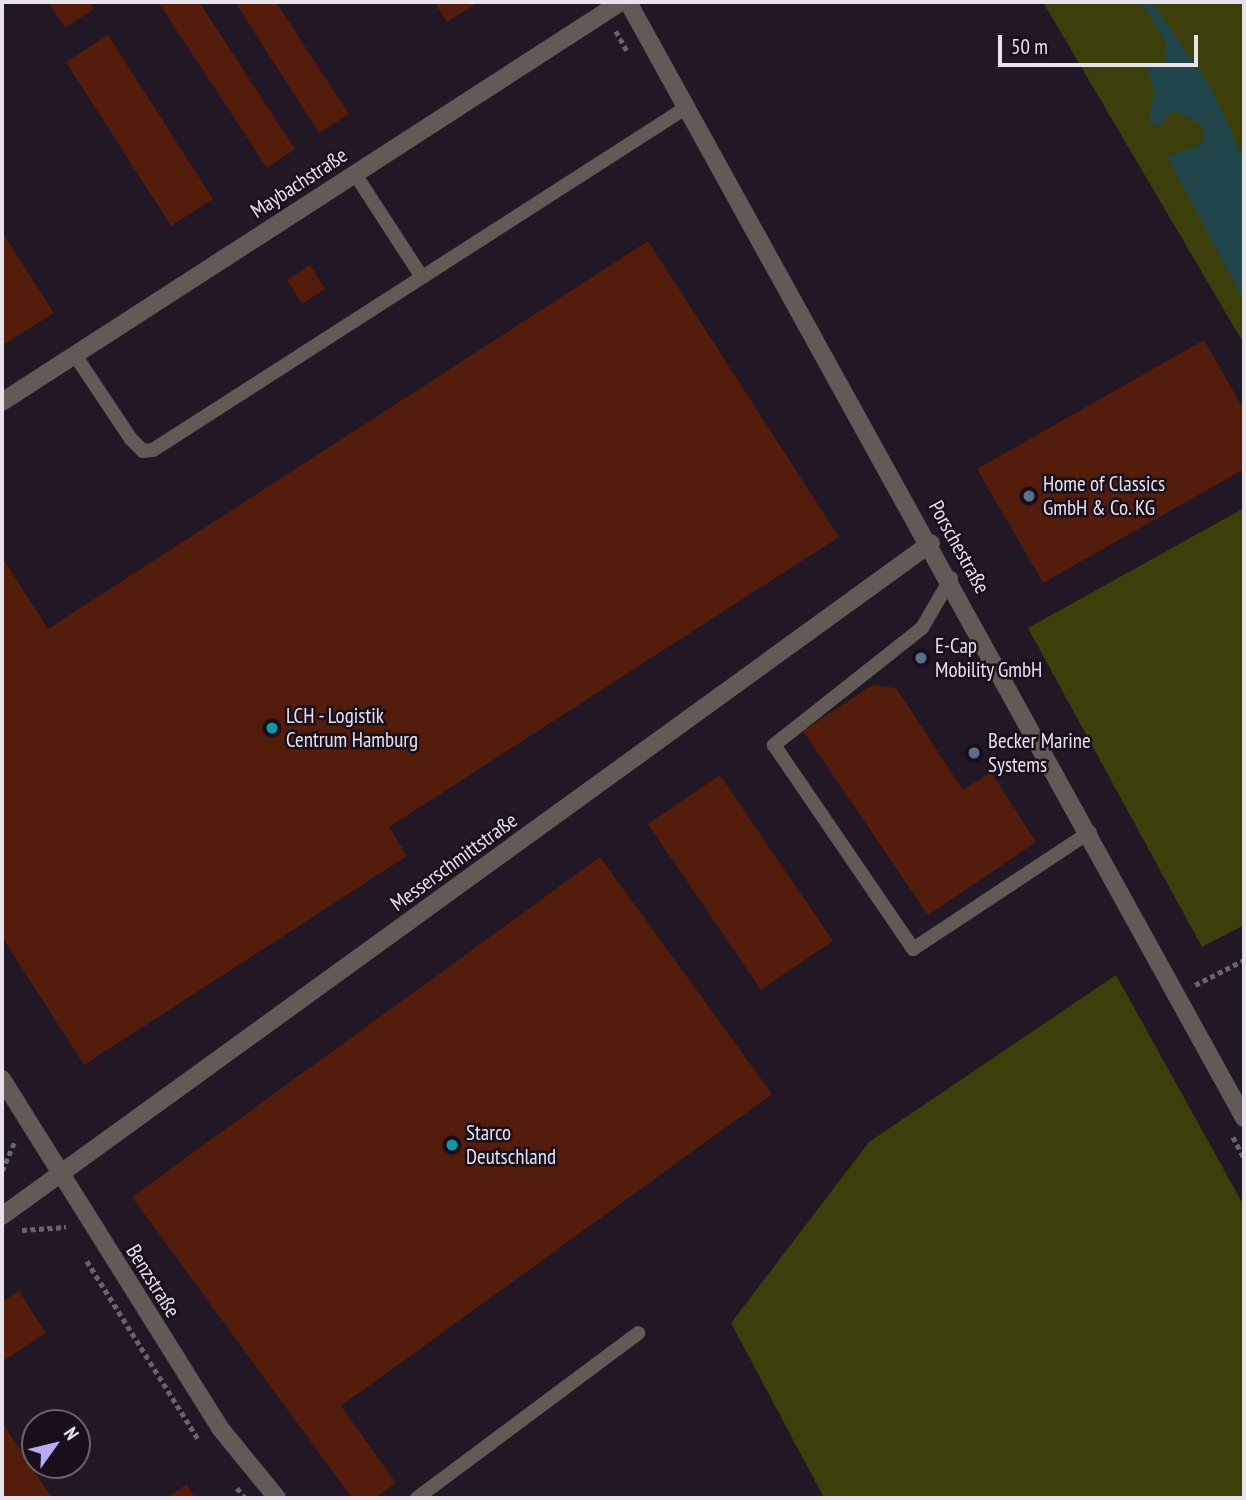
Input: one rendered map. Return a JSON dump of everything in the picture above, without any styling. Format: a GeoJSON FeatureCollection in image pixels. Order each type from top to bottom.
{"type":"FeatureCollection","features":[{"type":"Feature","properties":{"kind":"street","name":"Maybachstraße"},"geometry":{"type":"LineString","coordinates":[[2,402],[621,2]]}},
{"type":"Feature","properties":{"kind":"street","name":"Porschestraße"},"geometry":{"type":"LineString","coordinates":[[628,2],[951,578],[1244,1118]]}},
{"type":"Feature","properties":{"kind":"street","name":"Messerschmittstraße"},"geometry":{"type":"LineString","coordinates":[[2,1216],[931,542]]}},
{"type":"Feature","properties":{"kind":"street","name":"Benzstraße"},"geometry":{"type":"LineString","coordinates":[[2,1079],[220,1428],[277,1498]]}},
{"type":"Feature","properties":{"kind":"lane"},"geometry":{"type":"LineString","coordinates":[[75,355],[131,439],[143,451],[153,450],[687,107]]}},
{"type":"Feature","properties":{"kind":"lane"},"geometry":{"type":"LineString","coordinates":[[355,174],[422,277]]}},
{"type":"Feature","properties":{"kind":"lane"},"geometry":{"type":"LineString","coordinates":[[951,578],[922,628],[774,745],[913,949],[1090,832]]}},
{"type":"Feature","properties":{"kind":"lane"},"geometry":{"type":"LineString","coordinates":[[417,1498],[638,1333]]}},
{"type":"Feature","properties":{"kind":"path"},"geometry":{"type":"LineString","coordinates":[[1179,994],[1244,960]]}},
{"type":"Feature","properties":{"kind":"path"},"geometry":{"type":"LineString","coordinates":[[2,1171],[16,1139]]}},
{"type":"Feature","properties":{"kind":"path"},"geometry":{"type":"LineString","coordinates":[[16,1233],[36,1226],[66,1227]]}},
{"type":"Feature","properties":{"kind":"shaded area"},"geometry":{"type":"Polygon","coordinates":[[[1043,2],[1244,2],[1244,344],[1210,286],[1043,2]]]}},
{"type":"Feature","properties":{"kind":"shaded area"},"geometry":{"type":"Polygon","coordinates":[[[1141,2],[1152,2],[1212,90],[1243,158],[1244,301],[1167,156],[1203,144],[1203,127],[1178,112],[1169,113],[1159,128],[1149,120],[1154,90],[1146,66],[1166,67],[1166,42],[1141,2]]]}},
{"type":"Feature","properties":{"kind":"shaded area"},"geometry":{"type":"Polygon","coordinates":[[[1244,508],[1244,925],[1202,947],[1028,628],[1244,508]]]}},
{"type":"Feature","properties":{"kind":"shaded area"},"geometry":{"type":"Polygon","coordinates":[[[1116,975],[1244,1206],[1244,1498],[824,1498],[731,1323],[869,1142],[1116,975]]]}},
{"type":"Feature","properties":{"kind":"building"},"geometry":{"type":"Polygon","coordinates":[[[48,2],[90,2],[94,9],[65,28],[48,2]]]}},
{"type":"Feature","properties":{"kind":"building"},"geometry":{"type":"Polygon","coordinates":[[[158,2],[199,2],[295,149],[267,168],[158,2]]]}},
{"type":"Feature","properties":{"kind":"building"},"geometry":{"type":"Polygon","coordinates":[[[235,2],[276,2],[349,114],[319,133],[235,2]]]}},
{"type":"Feature","properties":{"kind":"building"},"geometry":{"type":"Polygon","coordinates":[[[434,2],[479,2],[447,22],[434,2]]]}},
{"type":"Feature","properties":{"kind":"building"},"geometry":{"type":"Polygon","coordinates":[[[108,35],[213,199],[171,226],[66,62],[108,35]]]}},
{"type":"Feature","properties":{"kind":"building"},"geometry":{"type":"Polygon","coordinates":[[[2,232],[54,313],[5,344],[2,338],[2,232]]]}},
{"type":"Feature","properties":{"kind":"building","name":"LCH - Logistik Centrum Hamburg"},"geometry":{"type":"Polygon","coordinates":[[[648,241],[839,537],[389,827],[407,856],[84,1065],[2,937],[2,557],[48,629],[648,241]]]}},
{"type":"Feature","properties":{"kind":"building"},"geometry":{"type":"Polygon","coordinates":[[[310,265],[325,289],[302,304],[287,280],[310,265]]]}},
{"type":"Feature","properties":{"kind":"building"},"geometry":{"type":"Polygon","coordinates":[[[1204,340],[1244,410],[1244,469],[1043,583],[977,469],[1204,340]]]}},
{"type":"Feature","properties":{"kind":"building"},"geometry":{"type":"Polygon","coordinates":[[[872,685],[896,688],[963,790],[991,772],[1036,842],[928,915],[803,731],[872,685]]]}},
{"type":"Feature","properties":{"kind":"building"},"geometry":{"type":"Polygon","coordinates":[[[720,775],[833,941],[761,990],[648,824],[720,775]]]}},
{"type":"Feature","properties":{"kind":"building","name":"Starco Deutschland"},"geometry":{"type":"Polygon","coordinates":[[[600,857],[772,1094],[341,1406],[396,1483],[375,1498],[352,1498],[132,1197],[600,857]]]}},
{"type":"Feature","properties":{"kind":"building"},"geometry":{"type":"Polygon","coordinates":[[[19,1291],[46,1333],[2,1362],[2,1302],[19,1291]]]}},
{"type":"Feature","properties":{"kind":"building"},"geometry":{"type":"Polygon","coordinates":[[[2,1422],[21,1451],[21,1479],[40,1479],[52,1498],[2,1498],[2,1422]]]}},
{"type":"Feature","properties":{"kind":"building"},"geometry":{"type":"Polygon","coordinates":[[[187,1484],[195,1498],[167,1498],[187,1484]]]}},
{"type":"Feature","properties":{"kind":"place","name":"Home of Classics GmbH & Co. KG"},"geometry":{"type":"Point","coordinates":[1029,496]}},
{"type":"Feature","properties":{"kind":"place","name":"E-Cap Mobility GmbH"},"geometry":{"type":"Point","coordinates":[921,658]}},
{"type":"Feature","properties":{"kind":"place","name":"LCH - Logistik Centrum Hamburg"},"geometry":{"type":"Point","coordinates":[272,728]}},
{"type":"Feature","properties":{"kind":"place","name":"Becker Marine Systems"},"geometry":{"type":"Point","coordinates":[974,753]}},
{"type":"Feature","properties":{"kind":"place","name":"Starco Deutschland"},"geometry":{"type":"Point","coordinates":[452,1145]}}]}
